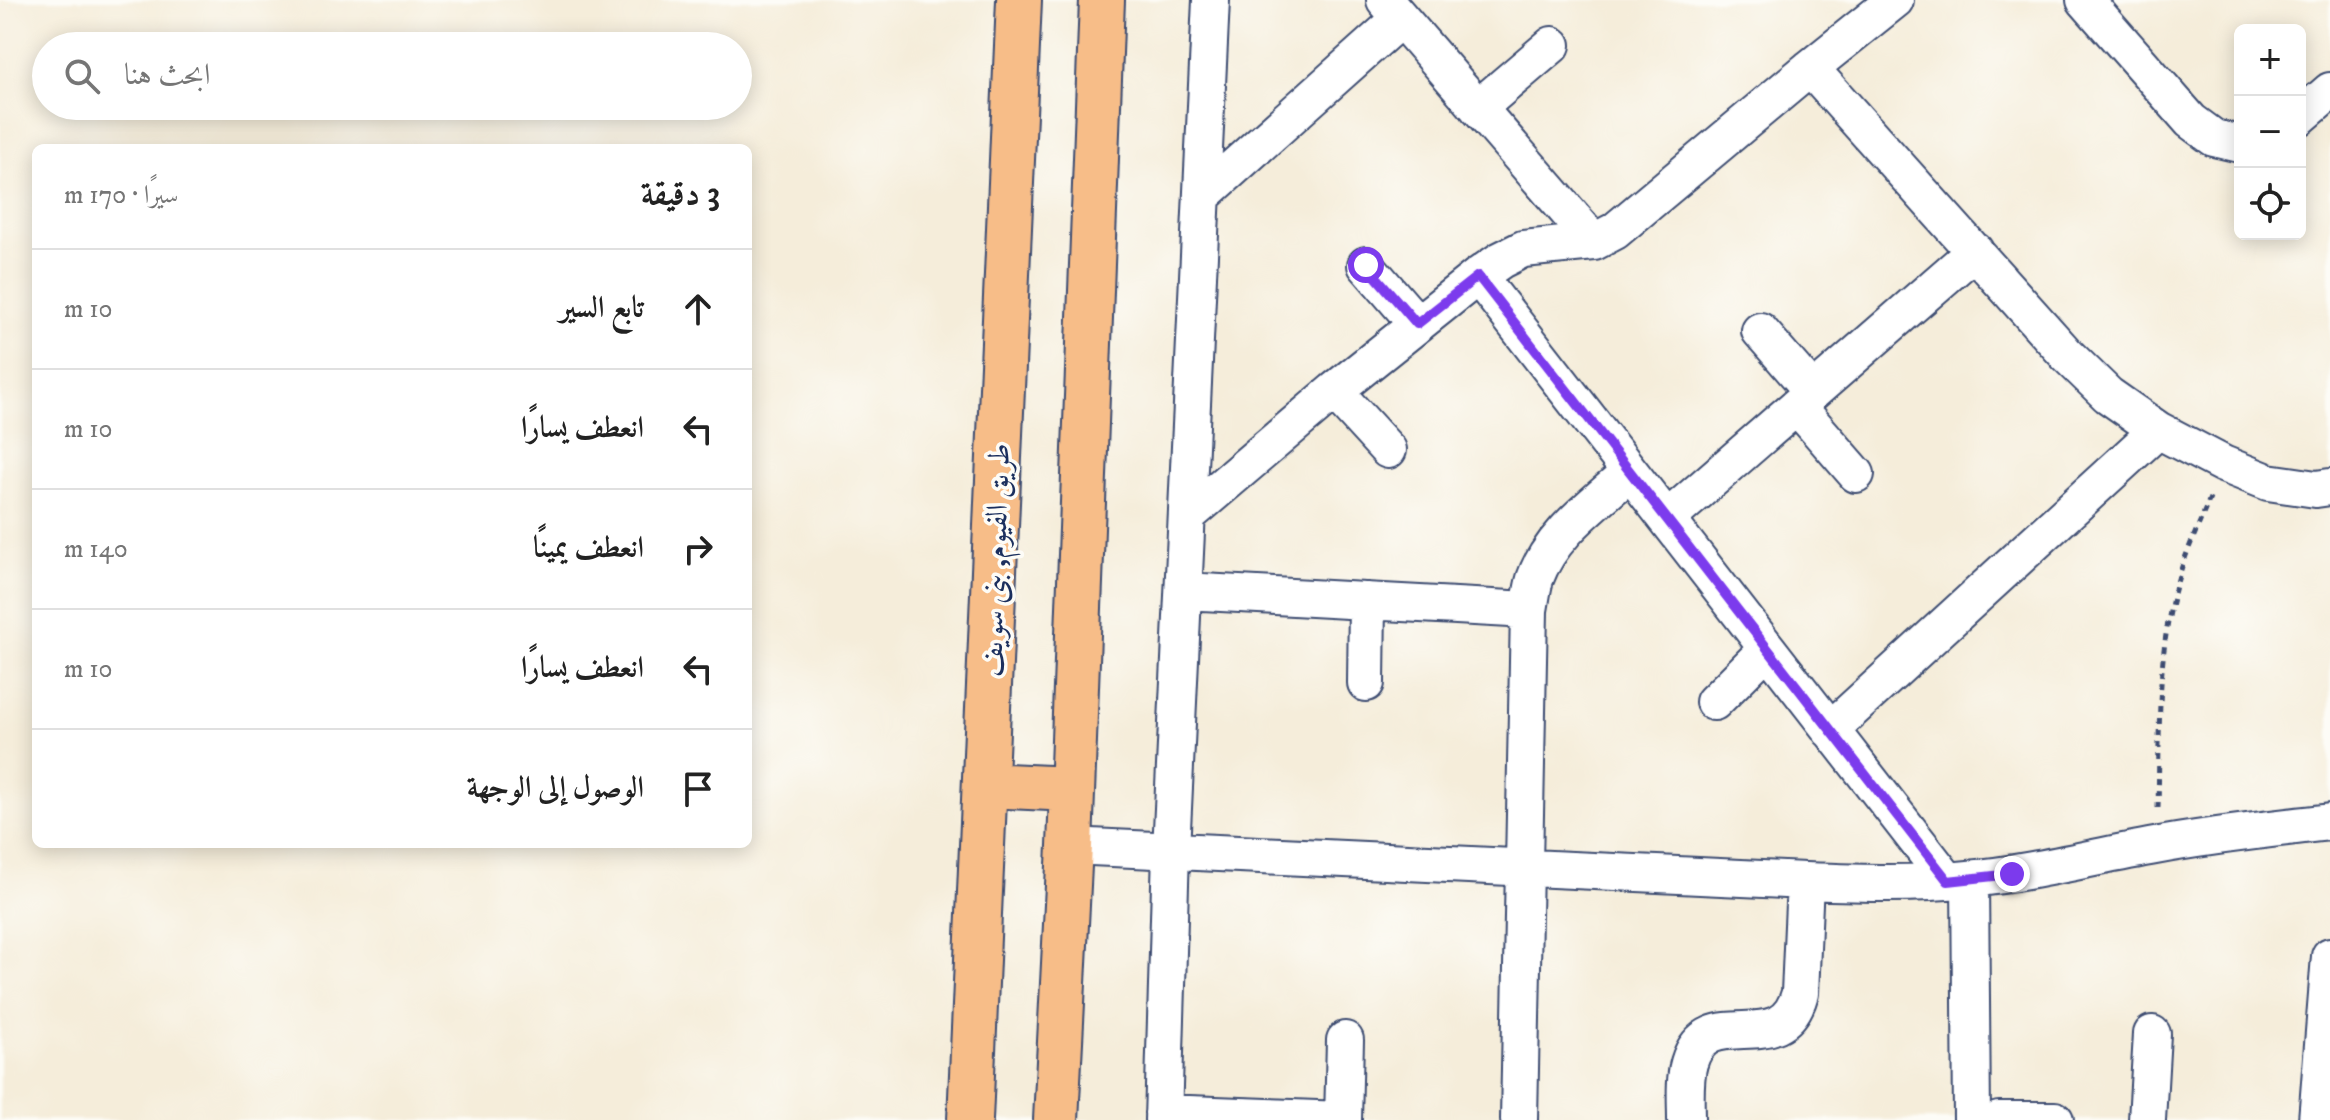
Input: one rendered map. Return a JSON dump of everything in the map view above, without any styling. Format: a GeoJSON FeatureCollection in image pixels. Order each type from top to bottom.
{"type":"FeatureCollection","features":[{"type":"Feature","properties":{"kind":"highway","name":"طريق الفيوم, بنى سويف"},"geometry":{"type":"LineString","coordinates":[[970,1120],[1019,0]]}},
{"type":"Feature","properties":{"kind":"highway"},"geometry":{"type":"LineString","coordinates":[[1056,1120],[1070,846],[1102,0]]}},
{"type":"Feature","properties":{"kind":"highway"},"geometry":{"type":"LineString","coordinates":[[986,785],[1071,789]]}},
{"type":"Feature","properties":{"kind":"street"},"geometry":{"type":"LineString","coordinates":[[1211,0],[1171,851],[1163,1117],[1343,1120],[1345,1040]]}},
{"type":"Feature","properties":{"kind":"street"},"geometry":{"type":"LineString","coordinates":[[2085,0],[2191,121],[2214,138],[2234,143]]}},
{"type":"Feature","properties":{"kind":"street"},"geometry":{"type":"LineString","coordinates":[[1187,516],[1334,391],[1501,260],[1523,249],[1594,242],[1615,231],[1890,1]]}},
{"type":"Feature","properties":{"kind":"street"},"geometry":{"type":"LineString","coordinates":[[1202,196],[1392,9],[1594,242]]}},
{"type":"Feature","properties":{"kind":"street"},"geometry":{"type":"LineString","coordinates":[[1478,108],[1552,45]]}},
{"type":"Feature","properties":{"kind":"street"},"geometry":{"type":"LineString","coordinates":[[1810,68],[2077,365],[2108,395],[2158,430],[2223,464],[2268,482],[2316,489],[2330,487]]}},
{"type":"Feature","properties":{"kind":"street"},"geometry":{"type":"LineString","coordinates":[[2306,112],[2330,91]]}},
{"type":"Feature","properties":{"kind":"street"},"geometry":{"type":"LineString","coordinates":[[1667,519],[1975,251]]}},
{"type":"Feature","properties":{"kind":"street"},"geometry":{"type":"LineString","coordinates":[[1366,265],[1417,324]]}},
{"type":"Feature","properties":{"kind":"street"},"geometry":{"type":"LineString","coordinates":[[1478,276],[1830,730],[1959,880],[1972,1120]]}},
{"type":"Feature","properties":{"kind":"street"},"geometry":{"type":"LineString","coordinates":[[1760,331],[1856,474]]}},
{"type":"Feature","properties":{"kind":"street"},"geometry":{"type":"LineString","coordinates":[[1334,391],[1388,450]]}},
{"type":"Feature","properties":{"kind":"street"},"geometry":{"type":"LineString","coordinates":[[1830,730],[2158,430]]}},
{"type":"Feature","properties":{"kind":"street"},"geometry":{"type":"LineString","coordinates":[[1519,1120],[1529,610],[1535,579],[1549,551],[1570,526],[1630,472]]}},
{"type":"Feature","properties":{"kind":"street"},"geometry":{"type":"LineString","coordinates":[[1184,591],[1529,610]]}},
{"type":"Feature","properties":{"kind":"street"},"geometry":{"type":"LineString","coordinates":[[1366,683],[1367,601]]}},
{"type":"Feature","properties":{"kind":"street"},"geometry":{"type":"LineString","coordinates":[[1714,702],[1767,649]]}},
{"type":"Feature","properties":{"kind":"street"},"geometry":{"type":"LineString","coordinates":[[1070,846],[1893,884],[1959,880],[2157,846],[2330,822]]}},
{"type":"Feature","properties":{"kind":"street"},"geometry":{"type":"LineString","coordinates":[[1686,1120],[1688,1066],[1701,1041],[1728,1029],[1765,1030],[1778,1026],[1797,1006],[1805,881]]}},
{"type":"Feature","properties":{"kind":"street"},"geometry":{"type":"LineString","coordinates":[[2317,1120],[2325,1082],[2330,956]]}},
{"type":"Feature","properties":{"kind":"street"},"geometry":{"type":"LineString","coordinates":[[2147,1120],[2152,1034]]}},
{"type":"Feature","properties":{"kind":"street"},"geometry":{"type":"LineString","coordinates":[[1999,1120],[2055,1120]]}},
{"type":"Feature","properties":{"kind":"path"},"geometry":{"type":"LineString","coordinates":[[2157,846],[2161,670],[2169,619],[2178,579],[2223,464]]}},
{"type":"Feature","properties":{"kind":"route"},"geometry":{"type":"LineString","coordinates":[[1366,265],[1417,324],[1478,276],[1948,881],[2012,874]]}}]}
